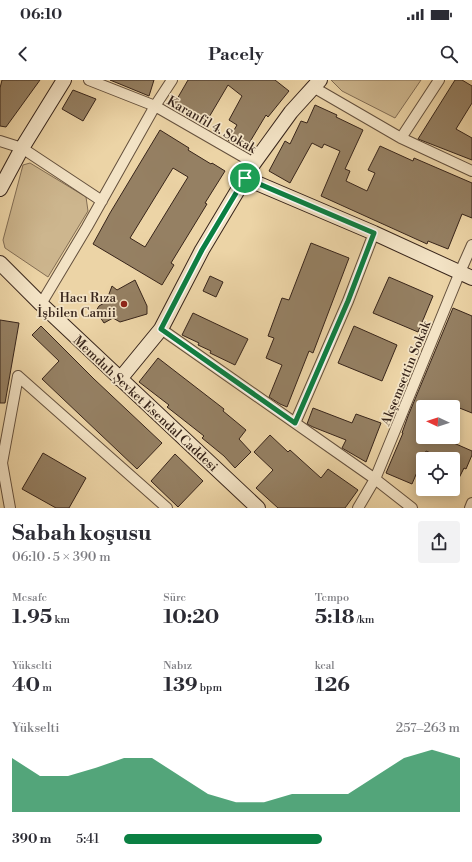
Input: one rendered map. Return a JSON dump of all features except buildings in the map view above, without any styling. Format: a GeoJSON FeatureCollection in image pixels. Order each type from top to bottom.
{"type":"FeatureCollection","features":[{"type":"Feature","properties":{"kind":"street"},"geometry":{"type":"LineString","coordinates":[[0,189],[22,148],[64,80]]}},
{"type":"Feature","properties":{"kind":"street","name":"Karanfil 4. Sokak"},"geometry":{"type":"LineString","coordinates":[[89,80],[155,106],[254,163]]}},
{"type":"Feature","properties":{"kind":"street"},"geometry":{"type":"LineString","coordinates":[[41,304],[102,201],[155,106],[172,80]]}},
{"type":"Feature","properties":{"kind":"street"},"geometry":{"type":"LineString","coordinates":[[401,138],[439,80]]}},
{"type":"Feature","properties":{"kind":"street"},"geometry":{"type":"LineString","coordinates":[[120,379],[161,329],[202,250],[254,163],[291,112],[317,84],[401,138],[472,171]]}},
{"type":"Feature","properties":{"kind":"street"},"geometry":{"type":"LineString","coordinates":[[0,141],[22,148],[102,201]]}},
{"type":"Feature","properties":{"kind":"street"},"geometry":{"type":"LineString","coordinates":[[245,178],[374,233],[466,275]]}},
{"type":"Feature","properties":{"kind":"street"},"geometry":{"type":"LineString","coordinates":[[295,423],[348,301],[374,233]]}},
{"type":"Feature","properties":{"kind":"street","name":"Akşemsettin Sokak"},"geometry":{"type":"LineString","coordinates":[[358,508],[375,479],[466,275],[472,246]]}},
{"type":"Feature","properties":{"kind":"street","name":"Memduh Şevket Esendal Caddesi"},"geometry":{"type":"LineString","coordinates":[[0,263],[41,304],[258,508]]}},
{"type":"Feature","properties":{"kind":"street"},"geometry":{"type":"LineString","coordinates":[[161,329],[375,479],[412,508]]}},
{"type":"Feature","properties":{"kind":"street"},"geometry":{"type":"LineString","coordinates":[[10,508],[1,463],[18,376],[167,508]]}},
{"type":"Feature","properties":{"kind":"street"},"geometry":{"type":"LineString","coordinates":[[470,508],[472,503]]}},
{"type":"Feature","properties":{"kind":"shaded area"},"geometry":{"type":"Polygon","coordinates":[[[331,80],[421,80],[395,118],[342,91],[331,80]]]}},
{"type":"Feature","properties":{"kind":"shaded area"},"geometry":{"type":"Polygon","coordinates":[[[30,163],[86,197],[88,211],[48,277],[5,248],[3,240],[23,165],[30,163]]]}},
{"type":"Feature","properties":{"kind":"place","name":"Hacı Rıza İşbilen Camii"},"geometry":{"type":"Point","coordinates":[124,304]}},
{"type":"Feature","properties":{"kind":"route"},"geometry":{"type":"LineString","coordinates":[[245,178],[374,233],[348,301],[295,423],[161,329],[202,250],[245,178]]}}]}
